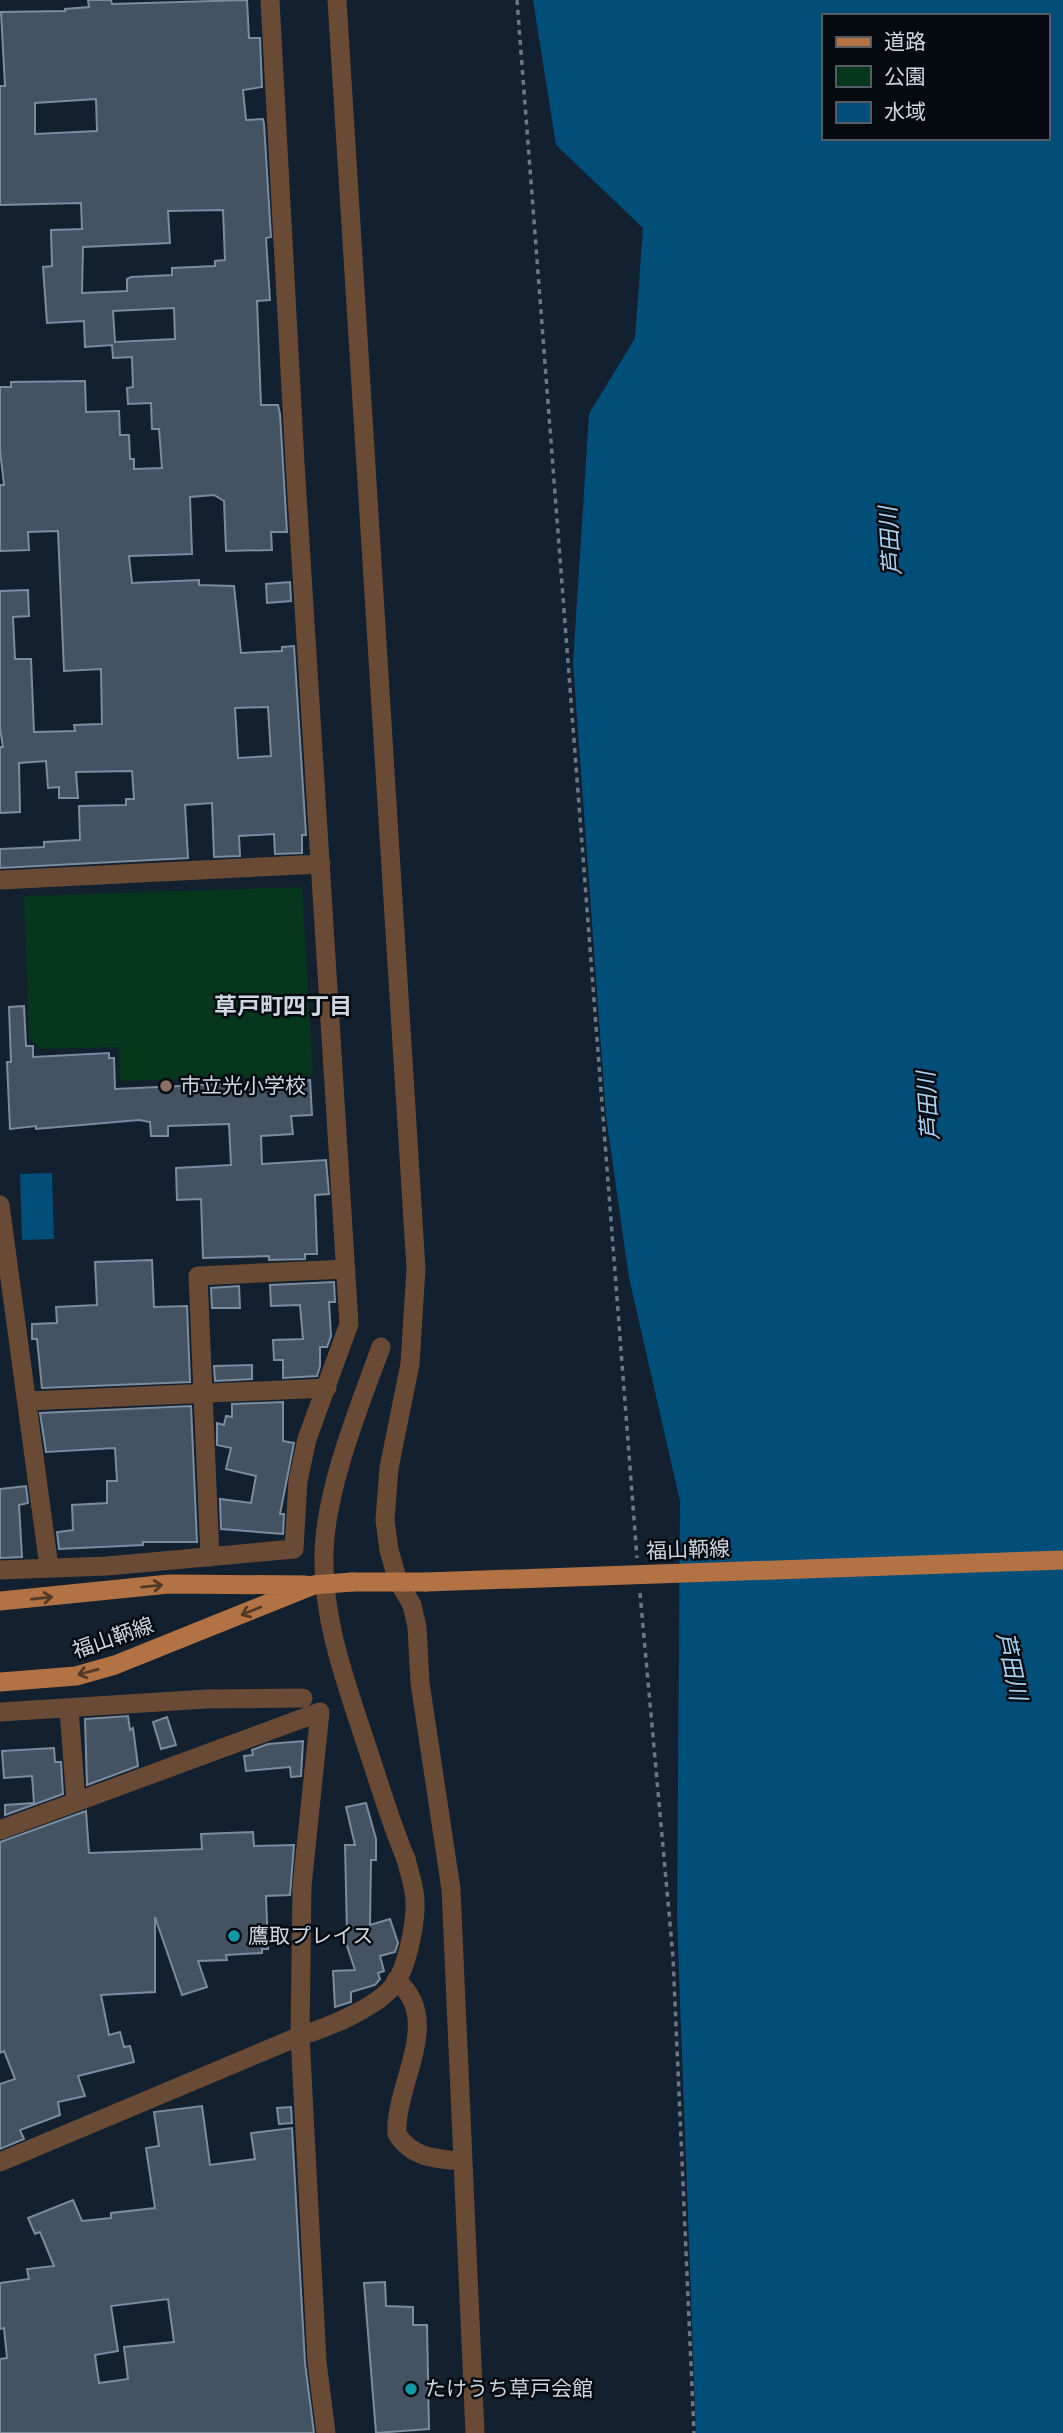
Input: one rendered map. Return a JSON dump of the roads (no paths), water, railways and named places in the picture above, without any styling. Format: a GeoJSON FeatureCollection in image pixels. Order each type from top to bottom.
{"type":"FeatureCollection","features":[{"type":"Feature","properties":{"kind":"main road","name":"福山鞆線"},"geometry":{"type":"LineString","coordinates":[[0,1601],[169,1584],[314,1585],[426,1582],[1063,1560]]}},
{"type":"Feature","properties":{"kind":"main road","name":"福山鞆線"},"geometry":{"type":"LineString","coordinates":[[0,1682],[76,1676],[153,1650],[314,1585]]}},
{"type":"Feature","properties":{"kind":"street"},"geometry":{"type":"LineString","coordinates":[[0,1570],[294,1549],[298,1480],[307,1439],[349,1324],[270,0]]}},
{"type":"Feature","properties":{"kind":"street"},"geometry":{"type":"LineString","coordinates":[[325,0],[338,24]]}},
{"type":"Feature","properties":{"kind":"street"},"geometry":{"type":"LineString","coordinates":[[337,0],[416,1269],[410,1364],[389,1468],[385,1520],[389,1550],[398,1581],[412,1605],[418,1627],[420,1683],[451,1889],[475,2433]]}},
{"type":"Feature","properties":{"kind":"street"},"geometry":{"type":"LineString","coordinates":[[0,880],[321,864]]}},
{"type":"Feature","properties":{"kind":"street"},"geometry":{"type":"LineString","coordinates":[[0,1205],[50,1567]]}},
{"type":"Feature","properties":{"kind":"street"},"geometry":{"type":"LineString","coordinates":[[211,1557],[198,1276],[346,1269]]}},
{"type":"Feature","properties":{"kind":"street"},"geometry":{"type":"LineString","coordinates":[[0,2162],[312,2032],[370,2003],[396,1980],[410,1946],[415,1900],[406,1859],[388,1818],[333,1639],[324,1554],[333,1498],[356,1415],[381,1347]]}},
{"type":"Feature","properties":{"kind":"street"},"geometry":{"type":"LineString","coordinates":[[28,1401],[327,1388]]}},
{"type":"Feature","properties":{"kind":"street"},"geometry":{"type":"LineString","coordinates":[[0,1712],[207,1699],[303,1698]]}},
{"type":"Feature","properties":{"kind":"street"},"geometry":{"type":"LineString","coordinates":[[69,1709],[76,1802]]}},
{"type":"Feature","properties":{"kind":"street"},"geometry":{"type":"LineString","coordinates":[[0,1830],[320,1712],[302,1886],[312,2032],[317,2362],[327,2433]]}},
{"type":"Feature","properties":{"kind":"street"},"geometry":{"type":"LineString","coordinates":[[396,1980],[409,1991],[418,2014],[413,2058],[398,2108],[397,2134],[404,2144],[426,2157],[463,2161]]}},
{"type":"Feature","properties":{"kind":"water","name":"芦田川"},"geometry":{"type":"Polygon","coordinates":[[[533,0],[1063,0],[1063,2433],[696,2433],[677,1920],[680,1501],[629,1278],[606,1116],[573,663],[589,414],[635,338],[643,228],[556,145],[533,0]]]}},
{"type":"Feature","properties":{"kind":"water"},"geometry":{"type":"Polygon","coordinates":[[[52,1173],[54,1239],[22,1240],[20,1174],[52,1173]]]}},
{"type":"Feature","properties":{"kind":"place","name":"市立光小学校"},"geometry":{"type":"Point","coordinates":[166,1086]}},
{"type":"Feature","properties":{"kind":"place","name":"鷹取プレイス"},"geometry":{"type":"Point","coordinates":[234,1936]}},
{"type":"Feature","properties":{"kind":"place","name":"たけうち草戸会館"},"geometry":{"type":"Point","coordinates":[411,2389]}},
{"type":"Feature","properties":{"kind":"district","name":"草戸町四丁目"},"geometry":{"type":"Point","coordinates":[283,1006]}}]}
